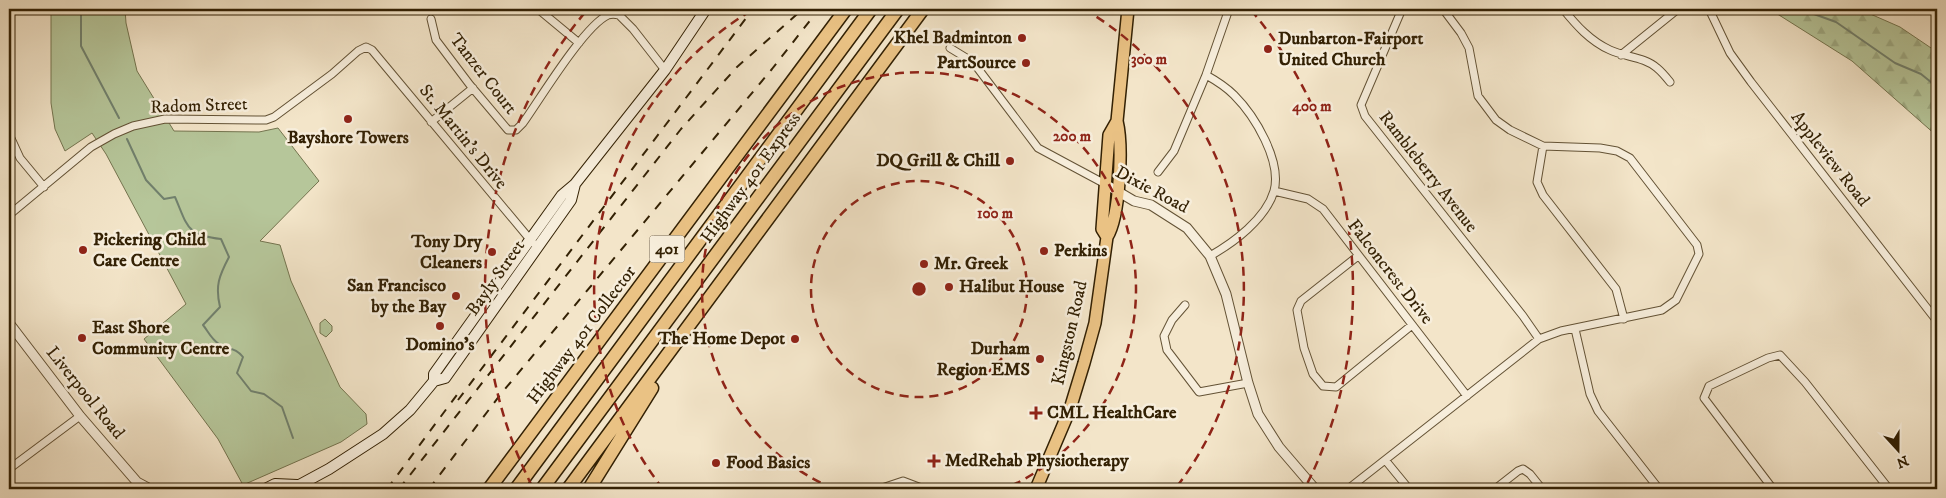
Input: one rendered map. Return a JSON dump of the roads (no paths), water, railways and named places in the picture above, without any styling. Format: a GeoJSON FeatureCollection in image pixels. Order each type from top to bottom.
{"type":"FeatureCollection","features":[{"type":"Feature","properties":{"kind":"highway","name":"Highway 401 Collector"},"geometry":{"type":"LineString","coordinates":[[489,489],[846,9]]}},
{"type":"Feature","properties":{"kind":"highway","name":"Highway 401 Express"},"geometry":{"type":"LineString","coordinates":[[516,489],[871,9]]}},
{"type":"Feature","properties":{"kind":"highway","name":"Highway 401 Express"},"geometry":{"type":"LineString","coordinates":[[542,489],[898,9]]}},
{"type":"Feature","properties":{"kind":"highway"},"geometry":{"type":"LineString","coordinates":[[568,489],[923,9]]}},
{"type":"Feature","properties":{"kind":"highway"},"geometry":{"type":"LineString","coordinates":[[589,489],[640,410],[688,329]]}},
{"type":"Feature","properties":{"kind":"main road","name":"Bayly Street"},"geometry":{"type":"LineString","coordinates":[[266,489],[275,484],[294,487],[329,469],[383,434],[410,410],[434,381],[434,374],[534,244],[562,195],[575,184],[665,70],[706,9]]}},
{"type":"Feature","properties":{"kind":"main road","name":"Kingston Road"},"geometry":{"type":"LineString","coordinates":[[1036,489],[1070,409],[1095,323],[1107,237],[1112,228],[1118,190],[1120,133],[1117,121],[1128,9]]}},
{"type":"Feature","properties":{"kind":"main road","name":"Kingston Road"},"geometry":{"type":"LineString","coordinates":[[1107,237],[1102,228],[1107,185],[1109,135],[1117,121]]}},
{"type":"Feature","properties":{"kind":"street"},"geometry":{"type":"LineString","coordinates":[[538,9],[579,43]]}},
{"type":"Feature","properties":{"kind":"street"},"geometry":{"type":"LineString","coordinates":[[1158,172],[1174,151],[1206,75],[1229,9]]}},
{"type":"Feature","properties":{"kind":"street","name":"Rambleberry Avenue"},"geometry":{"type":"LineString","coordinates":[[1402,9],[1361,105],[1365,116],[1517,308],[1539,339]]}},
{"type":"Feature","properties":{"kind":"street"},"geometry":{"type":"LineString","coordinates":[[1348,489],[1539,339],[1575,328],[1662,310],[1676,300],[1699,254],[1697,244],[1630,158],[1617,151],[1600,148],[1543,146],[1510,130],[1496,120],[1478,96],[1469,48],[1444,9]]}},
{"type":"Feature","properties":{"kind":"street"},"geometry":{"type":"LineString","coordinates":[[1563,9],[1578,27],[1594,41],[1621,55],[1652,64],[1670,82]]}},
{"type":"Feature","properties":{"kind":"street"},"geometry":{"type":"LineString","coordinates":[[1621,55],[1678,9]]}},
{"type":"Feature","properties":{"kind":"street","name":"Appleview Road"},"geometry":{"type":"LineString","coordinates":[[1709,9],[1730,53],[1937,320]]}},
{"type":"Feature","properties":{"kind":"street","name":"Tanzer Court"},"geometry":{"type":"LineString","coordinates":[[431,19],[436,40],[501,124],[508,130],[516,130],[523,123],[579,43],[601,19],[610,14],[619,14],[665,70]]}},
{"type":"Feature","properties":{"kind":"street","name":"St. Martin's Drive"},"geometry":{"type":"LineString","coordinates":[[366,47],[372,50],[534,244]]}},
{"type":"Feature","properties":{"kind":"street","name":"Radom Street"},"geometry":{"type":"LineString","coordinates":[[9,215],[90,147],[114,134],[133,126],[165,119],[247,118],[266,120],[274,117],[332,74],[358,51],[366,47]]}},
{"type":"Feature","properties":{"kind":"street","name":"Dixie Road"},"geometry":{"type":"LineString","coordinates":[[950,48],[973,62],[1038,148],[1118,190],[1134,201],[1151,205],[1187,228],[1210,256],[1226,294],[1248,383],[1258,414],[1280,447],[1315,489]]}},
{"type":"Feature","properties":{"kind":"street"},"geometry":{"type":"LineString","coordinates":[[1206,75],[1234,95],[1265,138],[1272,156],[1274,191],[1261,215],[1249,228],[1210,256]]}},
{"type":"Feature","properties":{"kind":"street"},"geometry":{"type":"LineString","coordinates":[[431,122],[473,88]]}},
{"type":"Feature","properties":{"kind":"street"},"geometry":{"type":"LineString","coordinates":[[9,134],[20,158],[44,187]]}},
{"type":"Feature","properties":{"kind":"street"},"geometry":{"type":"LineString","coordinates":[[1543,146],[1537,182],[1543,194],[1616,289],[1624,319]]}},
{"type":"Feature","properties":{"kind":"street","name":"Falconcrest Drive"},"geometry":{"type":"LineString","coordinates":[[1274,191],[1308,199],[1323,209],[1467,396]]}},
{"type":"Feature","properties":{"kind":"street"},"geometry":{"type":"LineString","coordinates":[[1358,256],[1301,301],[1297,310],[1304,348],[1313,374],[1323,386],[1336,387],[1412,325]]}},
{"type":"Feature","properties":{"kind":"street"},"geometry":{"type":"LineString","coordinates":[[1185,305],[1172,320],[1164,336],[1167,350],[1200,392],[1248,383]]}},
{"type":"Feature","properties":{"kind":"street","name":"Liverpool Road"},"geometry":{"type":"LineString","coordinates":[[9,323],[80,416],[139,486],[150,489]]}},
{"type":"Feature","properties":{"kind":"street"},"geometry":{"type":"LineString","coordinates":[[1575,328],[1590,394],[1598,411],[1659,489]]}},
{"type":"Feature","properties":{"kind":"street"},"geometry":{"type":"LineString","coordinates":[[1773,489],[1704,398],[1709,386],[1768,358],[1780,355],[1806,382],[1889,489]]}},
{"type":"Feature","properties":{"kind":"street"},"geometry":{"type":"LineString","coordinates":[[10,464],[80,416]]}},
{"type":"Feature","properties":{"kind":"street"},"geometry":{"type":"LineString","coordinates":[[1386,460],[1408,489]]}},
{"type":"Feature","properties":{"kind":"street"},"geometry":{"type":"LineString","coordinates":[[1495,489],[1523,469],[1530,474],[1542,489]]}},
{"type":"Feature","properties":{"kind":"street"},"geometry":{"type":"LineString","coordinates":[[879,489],[903,481],[924,489]]}},
{"type":"Feature","properties":{"kind":"waterway"},"geometry":{"type":"LineString","coordinates":[[81,9],[81,46],[119,118]]}},
{"type":"Feature","properties":{"kind":"waterway"},"geometry":{"type":"LineString","coordinates":[[1800,9],[1836,22],[1895,63],[1921,74],[1937,87]]}},
{"type":"Feature","properties":{"kind":"waterway"},"geometry":{"type":"LineString","coordinates":[[127,139],[146,180],[164,199],[175,197],[190,228],[201,235],[221,239],[229,257],[219,281],[220,307],[203,325],[216,342],[235,350],[243,357],[237,373],[251,391],[264,394],[282,407],[293,438]]}},
{"type":"Feature","properties":{"kind":"railway"},"geometry":{"type":"LineString","coordinates":[[458,400],[753,9]]}},
{"type":"Feature","properties":{"kind":"railway"},"geometry":{"type":"LineString","coordinates":[[399,489],[681,129],[737,67],[803,9]]}},
{"type":"Feature","properties":{"kind":"railway"},"geometry":{"type":"LineString","coordinates":[[429,489],[500,395],[772,69],[819,9]]}},
{"type":"Feature","properties":{"kind":"railway"},"geometry":{"type":"LineString","coordinates":[[387,489],[459,392]]}},
{"type":"Feature","properties":{"kind":"place","name":"Khel Badminton"},"geometry":{"type":"Point","coordinates":[1022,38]}},
{"type":"Feature","properties":{"kind":"place","name":"Dunbarton-Fairport United Church"},"geometry":{"type":"Point","coordinates":[1268,49]}},
{"type":"Feature","properties":{"kind":"place","name":"PartSource"},"geometry":{"type":"Point","coordinates":[1026,63]}},
{"type":"Feature","properties":{"kind":"place","name":"Bayshore Towers"},"geometry":{"type":"Point","coordinates":[348,119]}},
{"type":"Feature","properties":{"kind":"place","name":"DQ Grill & Chill"},"geometry":{"type":"Point","coordinates":[1010,161]}},
{"type":"Feature","properties":{"kind":"place","name":"Pickering Child Care Centre"},"geometry":{"type":"Point","coordinates":[83,250]}},
{"type":"Feature","properties":{"kind":"place","name":"Perkins"},"geometry":{"type":"Point","coordinates":[1044,251]}},
{"type":"Feature","properties":{"kind":"place","name":"Tony Dry Cleaners"},"geometry":{"type":"Point","coordinates":[492,252]}},
{"type":"Feature","properties":{"kind":"place","name":"Mr. Greek"},"geometry":{"type":"Point","coordinates":[924,264]}},
{"type":"Feature","properties":{"kind":"place","name":"Halibut House"},"geometry":{"type":"Point","coordinates":[949,287]}},
{"type":"Feature","properties":{"kind":"place","name":"San Francisco by the Bay"},"geometry":{"type":"Point","coordinates":[456,296]}},
{"type":"Feature","properties":{"kind":"place","name":"Domino's"},"geometry":{"type":"Point","coordinates":[440,326]}},
{"type":"Feature","properties":{"kind":"place","name":"East Shore Community Centre"},"geometry":{"type":"Point","coordinates":[82,338]}},
{"type":"Feature","properties":{"kind":"place","name":"The Home Depot"},"geometry":{"type":"Point","coordinates":[795,339]}},
{"type":"Feature","properties":{"kind":"place","name":"Durham Region EMS"},"geometry":{"type":"Point","coordinates":[1040,359]}},
{"type":"Feature","properties":{"kind":"place","name":"CML HealthCare"},"geometry":{"type":"Point","coordinates":[1036,413]}},
{"type":"Feature","properties":{"kind":"place","name":"MedRehab Physiotherapy"},"geometry":{"type":"Point","coordinates":[934,461]}},
{"type":"Feature","properties":{"kind":"place","name":"Food Basics"},"geometry":{"type":"Point","coordinates":[716,463]}}]}
